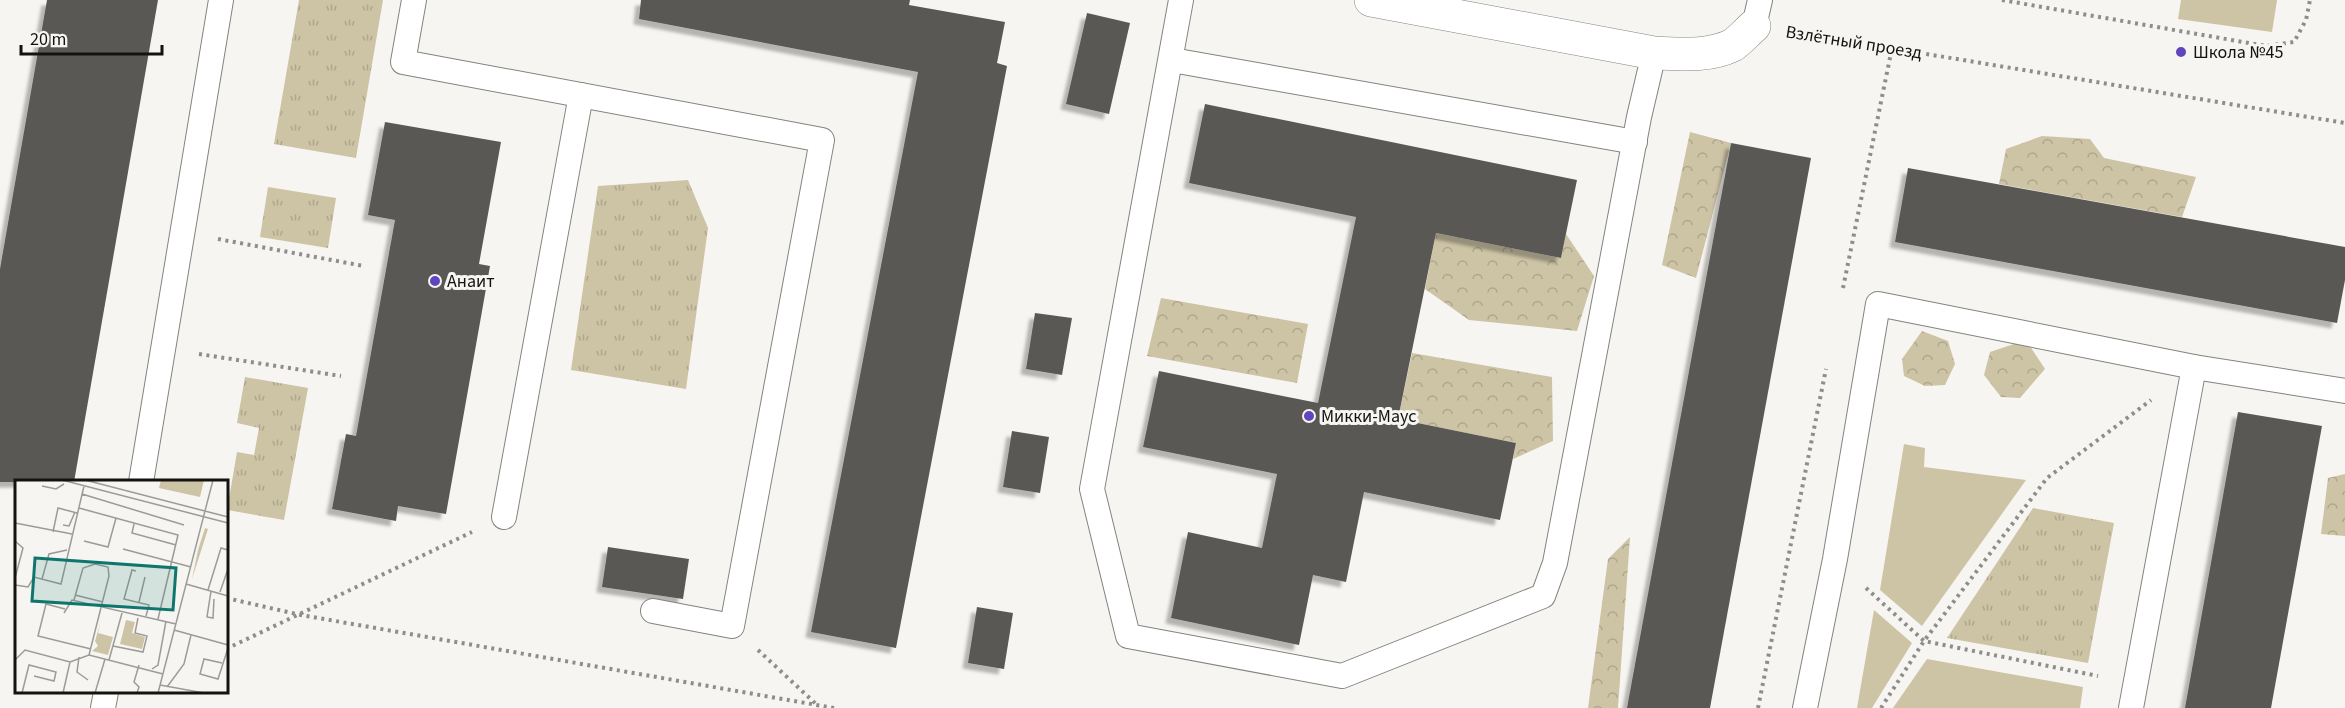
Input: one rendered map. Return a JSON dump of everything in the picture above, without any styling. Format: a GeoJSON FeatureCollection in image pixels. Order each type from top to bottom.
{"type":"FeatureCollection","features":[{"type":"Feature","properties":{"kind":"street"},"geometry":{"type":"LineString","coordinates":[[1371,0],[1654,53],[1689,55],[1716,51],[1735,44],[1758,10]]}},
{"type":"Feature","properties":{"kind":"lane"},"geometry":{"type":"LineString","coordinates":[[141,480],[220,0]]}},
{"type":"Feature","properties":{"kind":"lane"},"geometry":{"type":"LineString","coordinates":[[414,0],[403,62],[822,140],[732,626],[653,611]]}},
{"type":"Feature","properties":{"kind":"lane"},"geometry":{"type":"LineString","coordinates":[[1181,0],[1172,60],[1092,489],[1128,636],[1342,676],[1543,596],[1556,563],[1635,142],[1654,53]]}},
{"type":"Feature","properties":{"kind":"lane"},"geometry":{"type":"LineString","coordinates":[[1172,60],[1635,142]]}},
{"type":"Feature","properties":{"kind":"lane"},"geometry":{"type":"LineString","coordinates":[[504,517],[581,95]]}},
{"type":"Feature","properties":{"kind":"lane"},"geometry":{"type":"LineString","coordinates":[[1805,708],[1835,559],[1878,304],[2194,367],[2345,391]]}},
{"type":"Feature","properties":{"kind":"lane"},"geometry":{"type":"LineString","coordinates":[[2131,708],[2194,367]]}},
{"type":"Feature","properties":{"kind":"lane"},"geometry":{"type":"LineString","coordinates":[[104,708],[106,693]]}},
{"type":"Feature","properties":{"kind":"path"},"geometry":{"type":"LineString","coordinates":[[2002,0],[2266,46],[2295,42],[2306,20],[2310,0]]}},
{"type":"Feature","properties":{"kind":"path","name":"Взлётный проезд"},"geometry":{"type":"LineString","coordinates":[[1758,10],[1892,48],[2345,123]]}},
{"type":"Feature","properties":{"kind":"path"},"geometry":{"type":"LineString","coordinates":[[1842,291],[1892,48]]}},
{"type":"Feature","properties":{"kind":"path"},"geometry":{"type":"LineString","coordinates":[[182,233],[364,266]]}},
{"type":"Feature","properties":{"kind":"path"},"geometry":{"type":"LineString","coordinates":[[163,348],[341,376]]}},
{"type":"Feature","properties":{"kind":"path"},"geometry":{"type":"LineString","coordinates":[[1758,708],[1828,360]]}},
{"type":"Feature","properties":{"kind":"path"},"geometry":{"type":"LineString","coordinates":[[1881,708],[1924,641],[2047,478],[2194,367]]}},
{"type":"Feature","properties":{"kind":"path"},"geometry":{"type":"LineString","coordinates":[[228,648],[504,517]]}},
{"type":"Feature","properties":{"kind":"path"},"geometry":{"type":"LineString","coordinates":[[1835,559],[1924,641],[2136,683]]}},
{"type":"Feature","properties":{"kind":"path"},"geometry":{"type":"LineString","coordinates":[[228,598],[301,615],[834,708]]}},
{"type":"Feature","properties":{"kind":"path"},"geometry":{"type":"LineString","coordinates":[[732,626],[816,705]]}},
{"type":"Feature","properties":{"kind":"green space"},"geometry":{"type":"Polygon","coordinates":[[[299,0],[383,0],[356,158],[274,144],[299,0]]]}},
{"type":"Feature","properties":{"kind":"green space"},"geometry":{"type":"Polygon","coordinates":[[[2181,0],[2277,0],[2272,32],[2178,19],[2181,0]]]}},
{"type":"Feature","properties":{"kind":"green space"},"geometry":{"type":"Polygon","coordinates":[[[1690,132],[1731,143],[1696,278],[1662,265],[1690,132]]]}},
{"type":"Feature","properties":{"kind":"green space"},"geometry":{"type":"Polygon","coordinates":[[[2042,136],[2090,139],[2104,158],[2196,177],[2182,217],[1999,184],[2006,149],[2042,136]]]}},
{"type":"Feature","properties":{"kind":"green space"},"geometry":{"type":"Polygon","coordinates":[[[688,180],[708,228],[686,389],[571,370],[598,186],[688,180]]]}},
{"type":"Feature","properties":{"kind":"green space"},"geometry":{"type":"Polygon","coordinates":[[[268,187],[336,198],[328,248],[260,237],[268,187]]]}},
{"type":"Feature","properties":{"kind":"green space"},"geometry":{"type":"Polygon","coordinates":[[[1436,233],[1561,258],[1566,234],[1594,276],[1577,331],[1469,320],[1425,289],[1436,233]]]}},
{"type":"Feature","properties":{"kind":"green space"},"geometry":{"type":"Polygon","coordinates":[[[1161,298],[1308,324],[1297,383],[1147,356],[1161,298]]]}},
{"type":"Feature","properties":{"kind":"green space"},"geometry":{"type":"Polygon","coordinates":[[[1922,331],[1948,341],[1955,364],[1945,385],[1925,386],[1904,376],[1902,359],[1922,331]]]}},
{"type":"Feature","properties":{"kind":"green space"},"geometry":{"type":"Polygon","coordinates":[[[2026,340],[2045,369],[2020,398],[2001,397],[1984,375],[1990,352],[2026,340]]]}},
{"type":"Feature","properties":{"kind":"green space"},"geometry":{"type":"Polygon","coordinates":[[[1412,353],[1552,377],[1553,441],[1513,459],[1516,443],[1398,419],[1412,353]]]}},
{"type":"Feature","properties":{"kind":"green space"},"geometry":{"type":"Polygon","coordinates":[[[245,377],[308,388],[284,520],[228,510],[237,452],[254,455],[259,428],[237,423],[245,377]]]}},
{"type":"Feature","properties":{"kind":"green space"},"geometry":{"type":"Polygon","coordinates":[[[1904,444],[1925,448],[1924,467],[2026,480],[1922,626],[1880,590],[1904,444]]]}},
{"type":"Feature","properties":{"kind":"green space"},"geometry":{"type":"Polygon","coordinates":[[[2345,474],[2345,536],[2321,534],[2328,478],[2345,474]]]}},
{"type":"Feature","properties":{"kind":"green space"},"geometry":{"type":"Polygon","coordinates":[[[2033,508],[2114,523],[2088,663],[1947,638],[2033,508]]]}},
{"type":"Feature","properties":{"kind":"green space"},"geometry":{"type":"Polygon","coordinates":[[[1630,537],[1618,708],[1588,708],[1608,559],[1630,537]]]}},
{"type":"Feature","properties":{"kind":"green space"},"geometry":{"type":"Polygon","coordinates":[[[1874,610],[1912,643],[1872,708],[1857,708],[1874,610]]]}},
{"type":"Feature","properties":{"kind":"green space"},"geometry":{"type":"Polygon","coordinates":[[[1927,659],[2083,687],[2080,708],[1893,708],[1927,659]]]}},
{"type":"Feature","properties":{"kind":"building"},"geometry":{"type":"Polygon","coordinates":[[[47,0],[158,0],[74,480],[0,482],[0,269],[47,0]]]}},
{"type":"Feature","properties":{"kind":"building"},"geometry":{"type":"Polygon","coordinates":[[[641,0],[910,0],[909,5],[1005,22],[997,63],[1007,66],[896,648],[811,632],[918,72],[639,19],[641,0]]]}},
{"type":"Feature","properties":{"kind":"building"},"geometry":{"type":"Polygon","coordinates":[[[1087,13],[1130,23],[1109,114],[1066,104],[1087,13]]]}},
{"type":"Feature","properties":{"kind":"building"},"geometry":{"type":"Polygon","coordinates":[[[1205,104],[1577,180],[1561,258],[1436,233],[1398,419],[1516,443],[1500,520],[1364,492],[1346,582],[1313,575],[1299,645],[1171,618],[1188,532],[1262,548],[1277,474],[1143,447],[1159,371],[1318,403],[1356,217],[1189,183],[1205,104]]]}},
{"type":"Feature","properties":{"kind":"building"},"geometry":{"type":"Polygon","coordinates":[[[385,122],[501,142],[479,264],[490,266],[446,514],[398,506],[396,521],[332,509],[346,434],[356,436],[395,220],[368,215],[385,122]]]}},
{"type":"Feature","properties":{"kind":"building"},"geometry":{"type":"Polygon","coordinates":[[[1731,143],[1811,158],[1710,708],[1627,708],[1731,143]]]}},
{"type":"Feature","properties":{"kind":"building"},"geometry":{"type":"Polygon","coordinates":[[[1908,168],[2345,247],[2345,280],[2337,323],[1895,242],[1908,168]]]}},
{"type":"Feature","properties":{"kind":"building"},"geometry":{"type":"Polygon","coordinates":[[[1035,313],[1072,318],[1062,375],[1026,369],[1035,313]]]}},
{"type":"Feature","properties":{"kind":"building"},"geometry":{"type":"Polygon","coordinates":[[[2238,412],[2322,426],[2271,708],[2185,708],[2238,412]]]}},
{"type":"Feature","properties":{"kind":"building"},"geometry":{"type":"Polygon","coordinates":[[[1012,431],[1049,437],[1040,493],[1003,487],[1012,431]]]}},
{"type":"Feature","properties":{"kind":"building"},"geometry":{"type":"Polygon","coordinates":[[[608,547],[689,559],[683,599],[602,587],[608,547]]]}},
{"type":"Feature","properties":{"kind":"building"},"geometry":{"type":"Polygon","coordinates":[[[977,607],[1013,613],[1004,669],[968,663],[977,607]]]}},
{"type":"Feature","properties":{"kind":"place","name":"Школа №45"},"geometry":{"type":"Point","coordinates":[2181,52]}},
{"type":"Feature","properties":{"kind":"place","name":"Анаит"},"geometry":{"type":"Point","coordinates":[435,281]}},
{"type":"Feature","properties":{"kind":"place","name":"Микки-Маус"},"geometry":{"type":"Point","coordinates":[1309,416]}}]}
